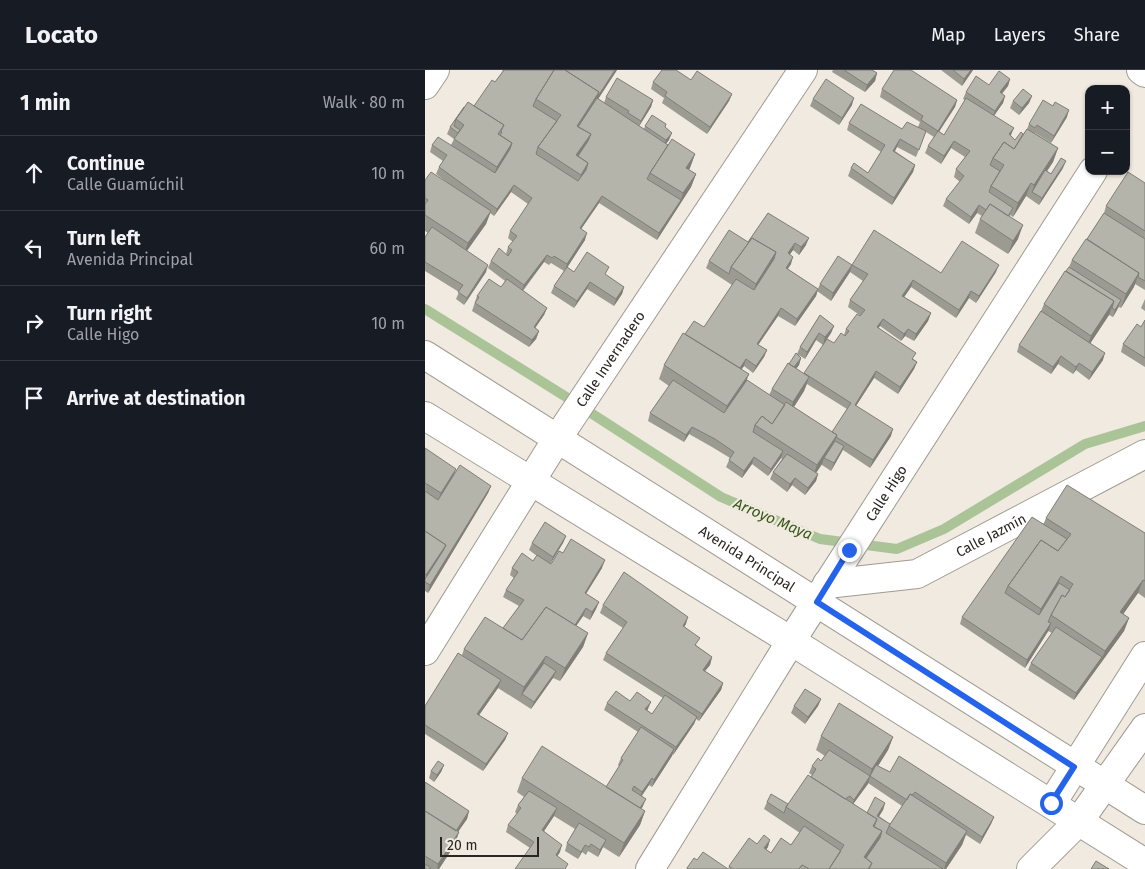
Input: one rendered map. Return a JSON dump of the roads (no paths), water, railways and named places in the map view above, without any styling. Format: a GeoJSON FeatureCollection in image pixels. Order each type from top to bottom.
{"type":"FeatureCollection","features":[{"type":"Feature","properties":{"kind":"street"},"geometry":{"type":"LineString","coordinates":[[425,85],[435,70]]}},
{"type":"Feature","properties":{"kind":"street","name":"Calle Invernadero"},"geometry":{"type":"LineString","coordinates":[[425,651],[557,439],[803,70]]}},
{"type":"Feature","properties":{"kind":"street"},"geometry":{"type":"LineString","coordinates":[[1141,70],[1145,72]]}},
{"type":"Feature","properties":{"kind":"street","name":"Calle Higo"},"geometry":{"type":"LineString","coordinates":[[650,869],[791,641],[1090,175]]}},
{"type":"Feature","properties":{"kind":"street","name":"Avenida Principal"},"geometry":{"type":"LineString","coordinates":[[425,355],[557,439],[827,585],[1074,767],[1145,810]]}},
{"type":"Feature","properties":{"kind":"street"},"geometry":{"type":"LineString","coordinates":[[425,416],[791,641],[1145,863]]}},
{"type":"Feature","properties":{"kind":"street","name":"Calle Jazmín"},"geometry":{"type":"LineString","coordinates":[[827,585],[917,574],[1145,454]]}},
{"type":"Feature","properties":{"kind":"street"},"geometry":{"type":"LineString","coordinates":[[1031,868],[1051,803],[1145,656]]}},
{"type":"Feature","properties":{"kind":"street"},"geometry":{"type":"LineString","coordinates":[[1031,868],[1079,821],[1145,728]]}},
{"type":"Feature","properties":{"kind":"waterway","name":"Arroyo Maya"},"geometry":{"type":"LineString","coordinates":[[425,309],[721,497],[820,539],[897,549],[944,529],[1085,444],[1145,426]]}}]}
